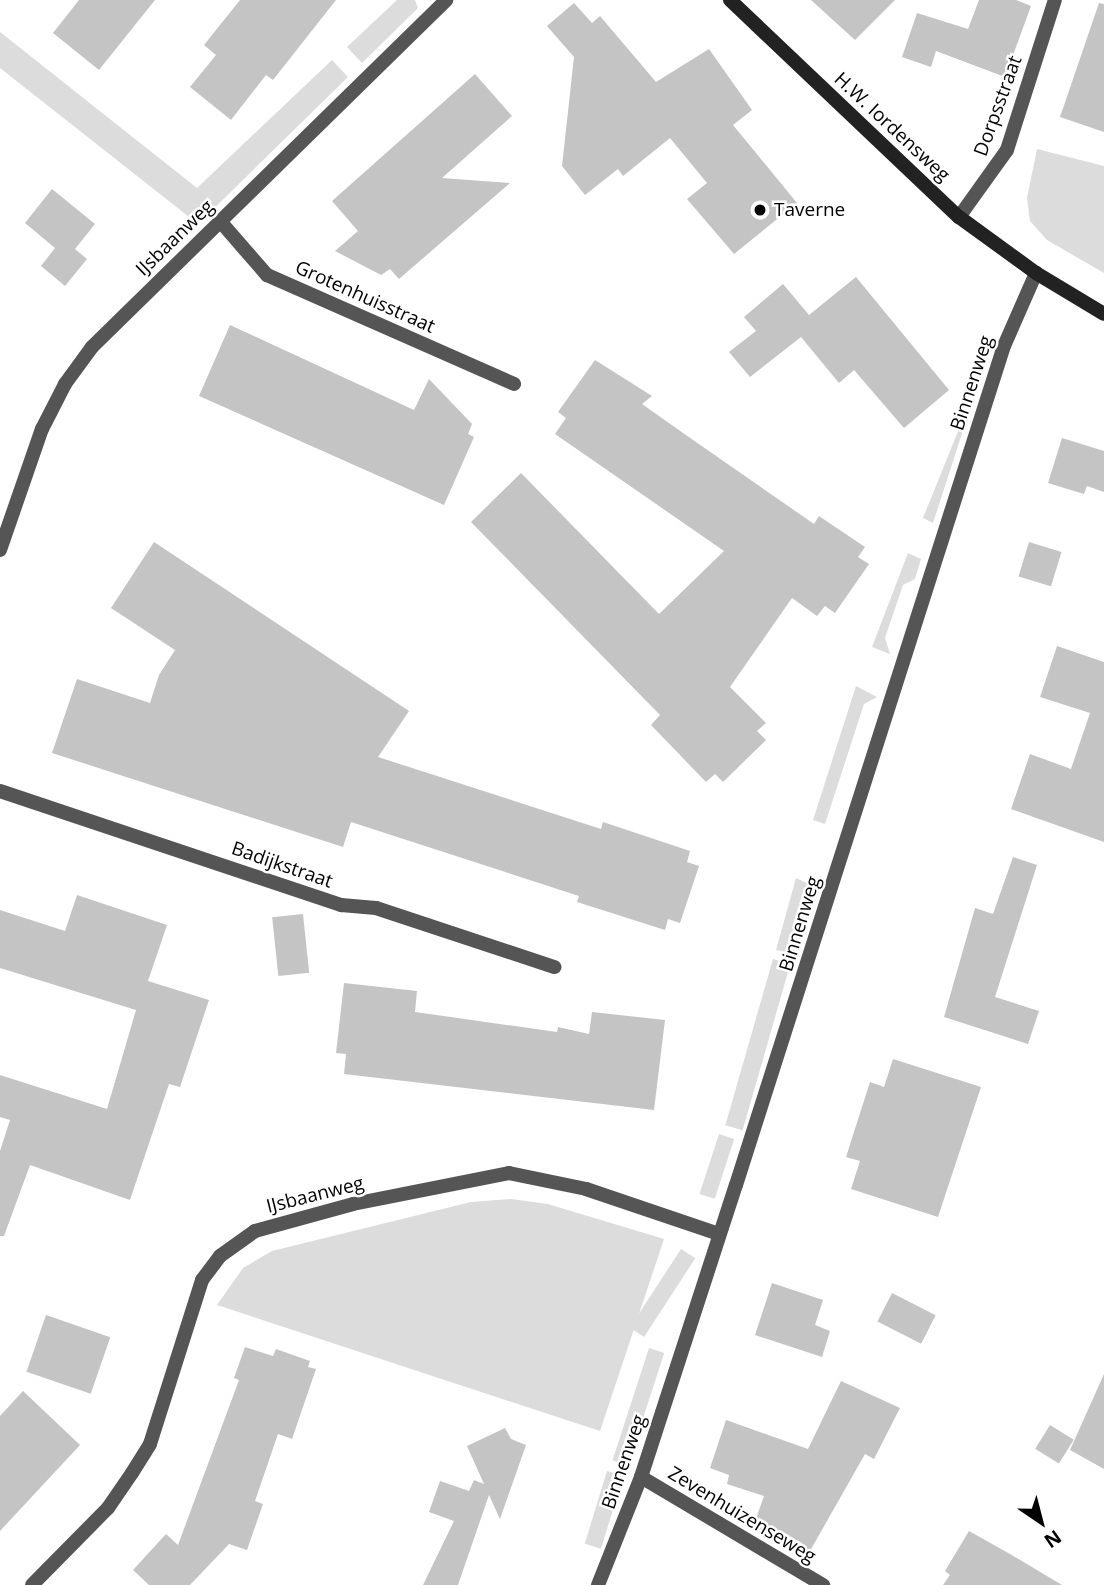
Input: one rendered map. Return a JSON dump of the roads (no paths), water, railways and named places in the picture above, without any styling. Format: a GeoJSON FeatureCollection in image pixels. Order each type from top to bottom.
{"type":"FeatureCollection","features":[{"type":"Feature","properties":{"kind":"main road","name":"H.W. Iordensweg"},"geometry":{"type":"LineString","coordinates":[[730,0],[959,217],[1035,273],[1104,314]]}},
{"type":"Feature","properties":{"kind":"street","name":"IJsbaanweg"},"geometry":{"type":"LineString","coordinates":[[0,550],[42,429],[65,384],[92,347],[446,0]]}},
{"type":"Feature","properties":{"kind":"street","name":"Dorpsstraat"},"geometry":{"type":"LineString","coordinates":[[959,217],[1007,150],[1055,0]]}},
{"type":"Feature","properties":{"kind":"street","name":"Grotenhuisstraat"},"geometry":{"type":"LineString","coordinates":[[220,221],[267,275],[514,384]]}},
{"type":"Feature","properties":{"kind":"street","name":"Binnenweg"},"geometry":{"type":"LineString","coordinates":[[598,1585],[641,1477],[1004,346],[1035,273]]}},
{"type":"Feature","properties":{"kind":"street","name":"Badijkstraat"},"geometry":{"type":"LineString","coordinates":[[0,791],[341,905],[376,908],[554,967]]}},
{"type":"Feature","properties":{"kind":"street","name":"IJsbaanweg"},"geometry":{"type":"LineString","coordinates":[[32,1585],[108,1508],[132,1473],[150,1444],[202,1280],[220,1256],[256,1231],[353,1204],[509,1172],[586,1189],[719,1234]]}},
{"type":"Feature","properties":{"kind":"street","name":"Zevenhuizenseweg"},"geometry":{"type":"LineString","coordinates":[[641,1477],[823,1585]]}},
{"type":"Feature","properties":{"kind":"place","name":"Taverne"},"geometry":{"type":"Point","coordinates":[760,210]}}]}
